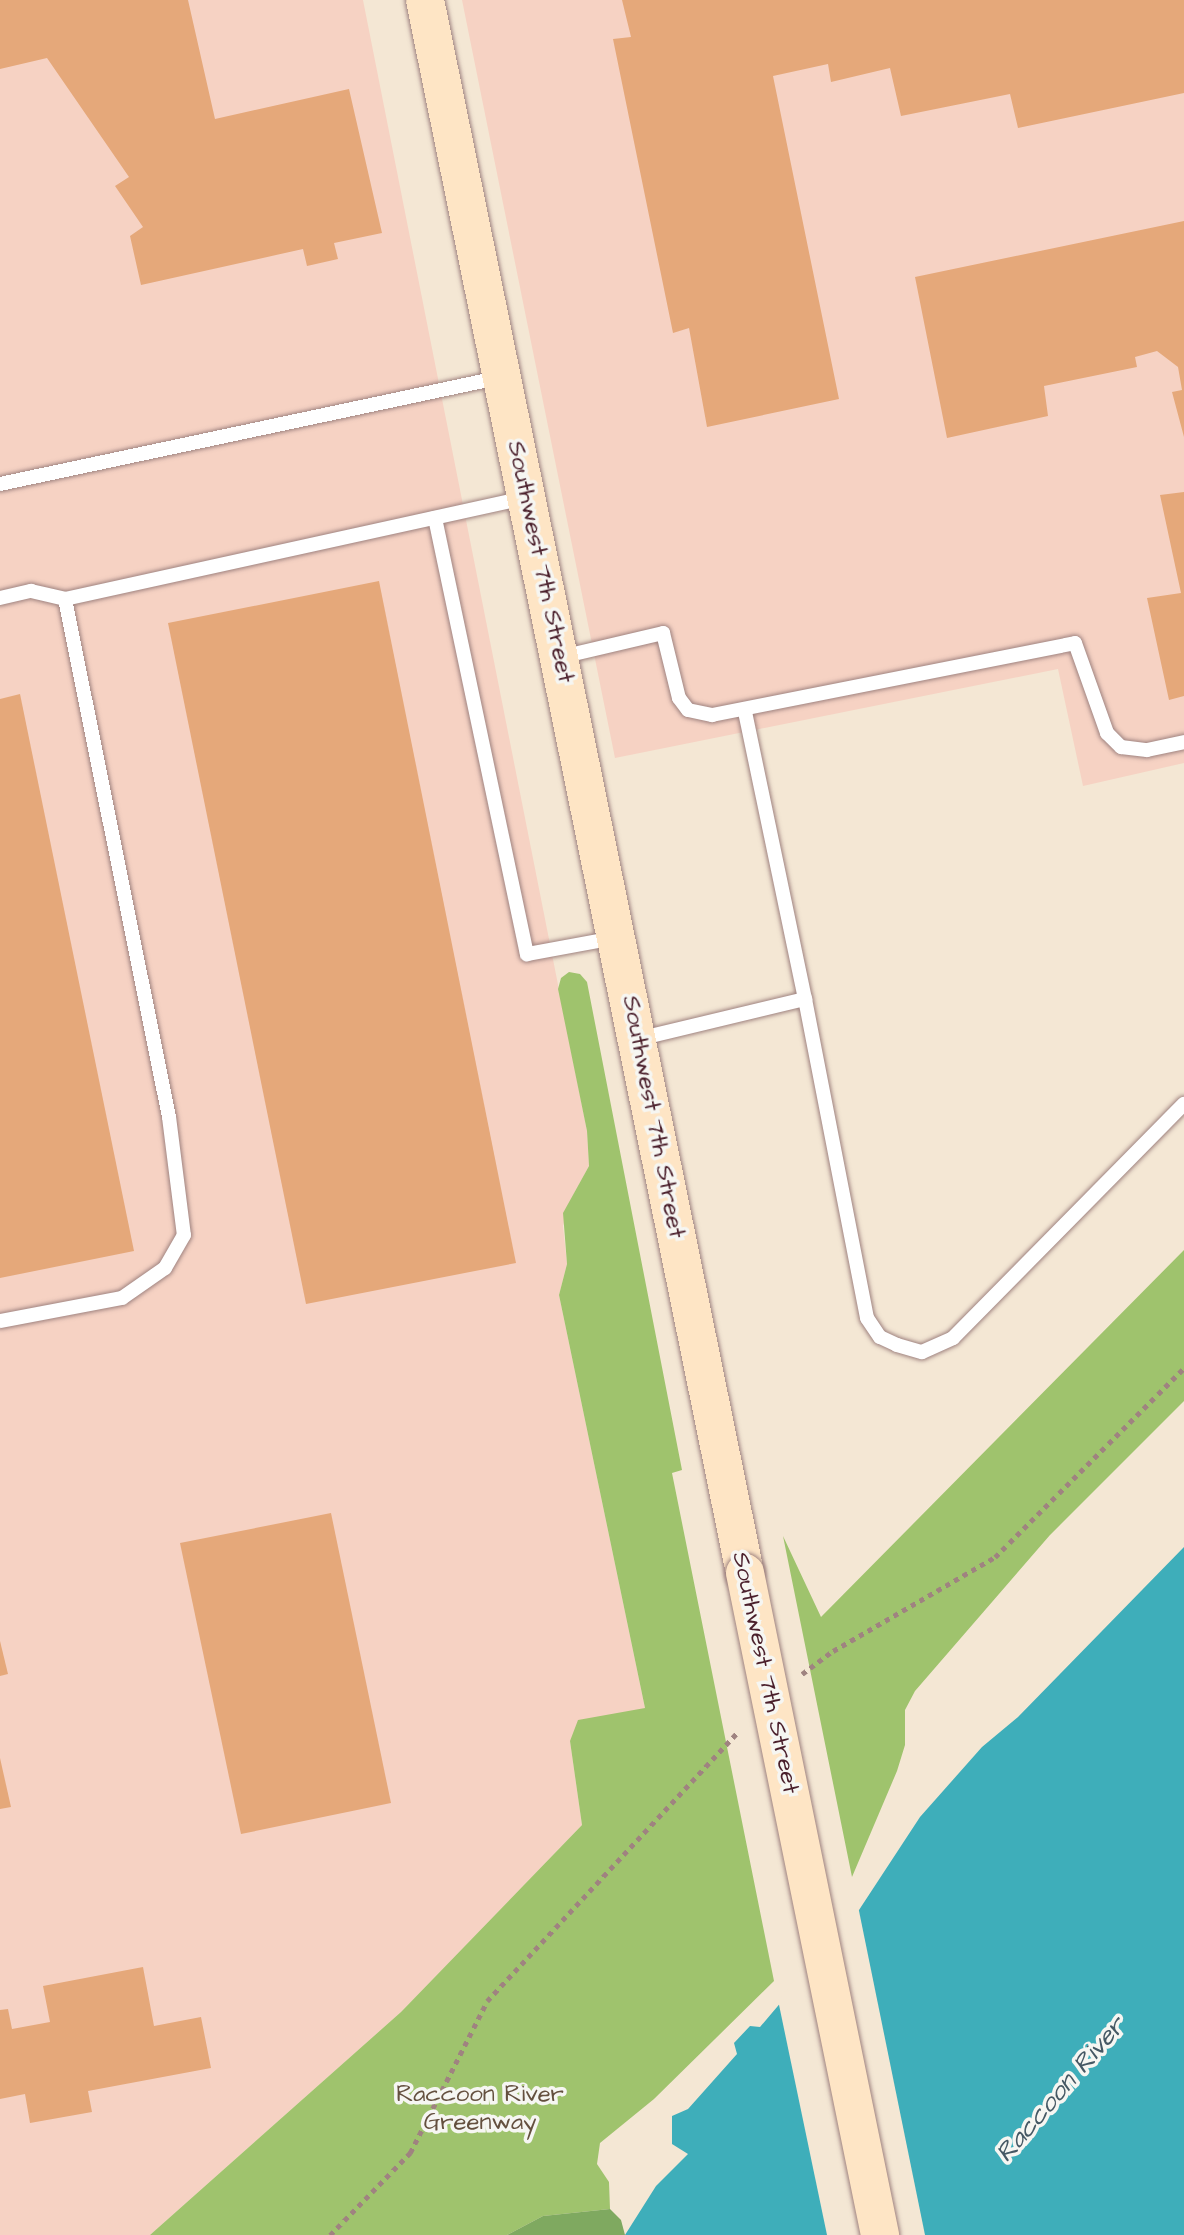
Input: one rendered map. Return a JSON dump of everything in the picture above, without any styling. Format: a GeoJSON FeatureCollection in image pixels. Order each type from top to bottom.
{"type":"FeatureCollection","features":[{"type":"Feature","properties":{"kind":"main road","name":"Southwest 7th Street"},"geometry":{"type":"LineString","coordinates":[[425,0],[880,2235]]}},
{"type":"Feature","properties":{"kind":"lane"},"geometry":{"type":"LineString","coordinates":[[0,484],[502,377]]}},
{"type":"Feature","properties":{"kind":"lane"},"geometry":{"type":"LineString","coordinates":[[0,598],[31,591],[65,599],[527,498]]}},
{"type":"Feature","properties":{"kind":"lane"},"geometry":{"type":"LineString","coordinates":[[435,518],[527,954],[616,937]]}},
{"type":"Feature","properties":{"kind":"lane"},"geometry":{"type":"LineString","coordinates":[[0,1321],[122,1298],[165,1268],[184,1234],[170,1116],[65,599]]}},
{"type":"Feature","properties":{"kind":"lane"},"geometry":{"type":"LineString","coordinates":[[559,657],[663,633],[679,698],[688,710],[712,715],[745,711],[1075,643],[1107,733],[1121,747],[1147,750],[1184,742]]}},
{"type":"Feature","properties":{"kind":"lane"},"geometry":{"type":"LineString","coordinates":[[745,711],[867,1318],[880,1337],[922,1352],[953,1338],[1184,1104]]}},
{"type":"Feature","properties":{"kind":"lane"},"geometry":{"type":"LineString","coordinates":[[637,1040],[805,999]]}},
{"type":"Feature","properties":{"kind":"path"},"geometry":{"type":"LineString","coordinates":[[793,1681],[833,1651],[995,1557],[1184,1368]]}},
{"type":"Feature","properties":{"kind":"path"},"geometry":{"type":"LineString","coordinates":[[330,2235],[410,2152],[487,2001],[744,1724]]}},
{"type":"Feature","properties":{"kind":"shaded area"},"geometry":{"type":"Polygon","coordinates":[[[0,0],[363,0],[587,1131],[589,1166],[571,1199],[563,1226],[567,1264],[559,1295],[645,1708],[570,1741],[582,1825],[401,2012],[150,2235],[0,2235],[0,0]]]}},
{"type":"Feature","properties":{"kind":"shaded area"},"geometry":{"type":"Polygon","coordinates":[[[462,0],[1184,0],[1184,763],[1083,786],[1058,669],[615,758],[462,0]]]}},
{"type":"Feature","properties":{"kind":"green space","name":"Raccoon River Greenway"},"geometry":{"type":"Polygon","coordinates":[[[569,972],[580,974],[587,982],[682,1470],[672,1473],[774,1981],[654,2099],[600,2143],[597,2164],[609,2182],[610,2209],[543,2216],[507,2235],[150,2235],[401,2012],[582,1825],[570,1741],[578,1720],[645,1708],[559,1295],[567,1264],[563,1213],[589,1166],[587,1131],[558,989],[561,978],[569,972]]]}},
{"type":"Feature","properties":{"kind":"green space"},"geometry":{"type":"Polygon","coordinates":[[[1184,1250],[1184,1401],[1050,1535],[915,1691],[905,1710],[905,1745],[897,1771],[852,1877],[783,1536],[821,1617],[1184,1250]]]}},
{"type":"Feature","properties":{"kind":"green space"},"geometry":{"type":"Polygon","coordinates":[[[610,2209],[621,2220],[625,2235],[507,2235],[543,2216],[610,2209]]]}},
{"type":"Feature","properties":{"kind":"water","name":"Raccoon River"},"geometry":{"type":"Polygon","coordinates":[[[1184,1547],[1184,2235],[625,2235],[656,2186],[688,2154],[672,2144],[672,2116],[688,2109],[737,2054],[734,2043],[750,2026],[760,2027],[859,1910],[920,1817],[982,1747],[1018,1717],[1184,1547]]]}},
{"type":"Feature","properties":{"kind":"pier"},"geometry":{"type":"Polygon","coordinates":[[[858,1906],[925,2235],[827,2235],[778,2000],[858,1906]]]}},
{"type":"Feature","properties":{"kind":"building"},"geometry":{"type":"Polygon","coordinates":[[[0,0],[188,0],[215,119],[349,89],[382,233],[334,243],[338,259],[307,266],[303,249],[141,285],[130,236],[143,227],[115,186],[129,177],[47,58],[0,69],[0,0]]]}},
{"type":"Feature","properties":{"kind":"building"},"geometry":{"type":"Polygon","coordinates":[[[622,0],[1184,0],[1184,93],[1018,128],[1010,94],[901,116],[890,68],[831,82],[828,64],[773,76],[839,399],[707,427],[689,328],[673,333],[613,39],[631,37],[622,0]]]}},
{"type":"Feature","properties":{"kind":"building"},"geometry":{"type":"Polygon","coordinates":[[[1184,221],[1184,437],[1172,392],[1182,390],[1178,367],[1157,351],[1135,357],[1137,367],[1044,386],[1048,416],[947,438],[915,277],[1184,221]]]}},
{"type":"Feature","properties":{"kind":"building"},"geometry":{"type":"Polygon","coordinates":[[[1184,492],[1184,696],[1169,700],[1147,598],[1181,593],[1160,495],[1184,492]]]}},
{"type":"Feature","properties":{"kind":"building"},"geometry":{"type":"Polygon","coordinates":[[[379,581],[516,1263],[306,1304],[168,623],[379,581]]]}},
{"type":"Feature","properties":{"kind":"building"},"geometry":{"type":"Polygon","coordinates":[[[20,694],[134,1251],[0,1278],[0,699],[20,694]]]}},
{"type":"Feature","properties":{"kind":"building"},"geometry":{"type":"Polygon","coordinates":[[[331,1513],[391,1803],[241,1834],[180,1543],[331,1513]]]}},
{"type":"Feature","properties":{"kind":"building"},"geometry":{"type":"Polygon","coordinates":[[[0,1641],[8,1674],[0,1676],[0,1641]]]}},
{"type":"Feature","properties":{"kind":"building"},"geometry":{"type":"Polygon","coordinates":[[[0,1758],[11,1807],[0,1809],[0,1758]]]}},
{"type":"Feature","properties":{"kind":"building"},"geometry":{"type":"Polygon","coordinates":[[[143,1967],[154,2026],[201,2017],[211,2068],[88,2091],[92,2112],[30,2123],[25,2094],[0,2099],[0,2010],[8,2009],[12,2029],[50,2022],[43,1986],[143,1967]]]}}]}
